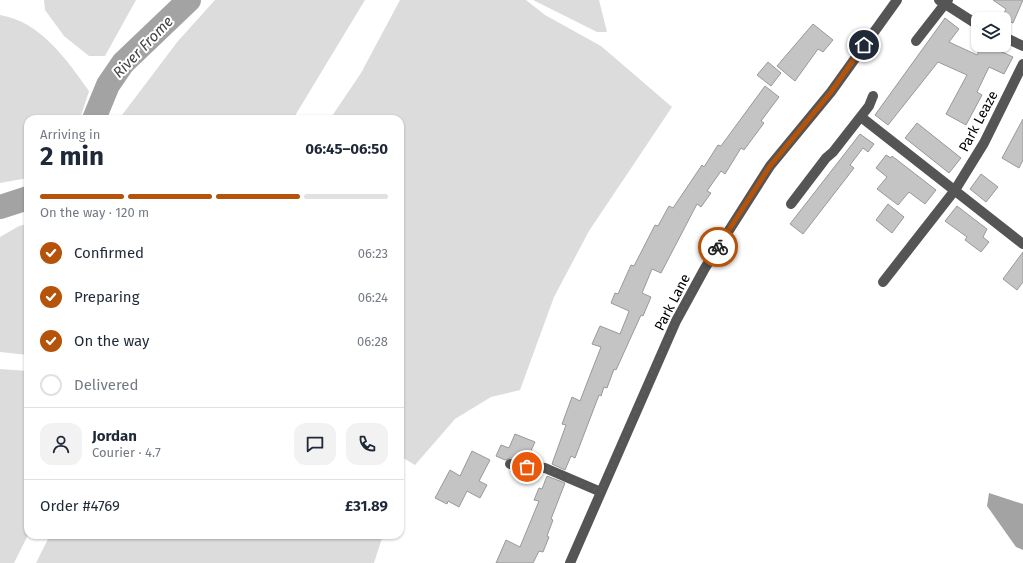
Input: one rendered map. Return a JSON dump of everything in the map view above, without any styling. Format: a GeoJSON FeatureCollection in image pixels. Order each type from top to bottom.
{"type":"FeatureCollection","features":[{"type":"Feature","properties":{"kind":"street","name":"Park Lane"},"geometry":{"type":"LineString","coordinates":[[570,563],[676,321],[704,268],[770,166],[831,92],[897,0]]}},
{"type":"Feature","properties":{"kind":"street"},"geometry":{"type":"LineString","coordinates":[[916,41],[944,1],[971,20]]}},
{"type":"Feature","properties":{"kind":"street"},"geometry":{"type":"LineString","coordinates":[[1011,40],[1023,46]]}},
{"type":"Feature","properties":{"kind":"street","name":"Park Leaze"},"geometry":{"type":"LineString","coordinates":[[883,282],[955,190],[984,142],[1023,64]]}},
{"type":"Feature","properties":{"kind":"street"},"geometry":{"type":"LineString","coordinates":[[791,204],[826,158],[833,152],[870,106],[873,96]]}},
{"type":"Feature","properties":{"kind":"street"},"geometry":{"type":"LineString","coordinates":[[861,117],[1023,244]]}},
{"type":"Feature","properties":{"kind":"street"},"geometry":{"type":"LineString","coordinates":[[510,464],[545,468],[601,492]]}},
{"type":"Feature","properties":{"kind":"shaded area"},"geometry":{"type":"Polygon","coordinates":[[[44,0],[136,0],[105,56],[89,56],[64,36],[45,10],[44,0]]]}},
{"type":"Feature","properties":{"kind":"shaded area"},"geometry":{"type":"Polygon","coordinates":[[[215,0],[365,0],[295,115],[122,115],[178,41],[215,0]]]}},
{"type":"Feature","properties":{"kind":"shaded area"},"geometry":{"type":"Polygon","coordinates":[[[400,0],[526,0],[545,15],[601,46],[672,107],[589,231],[554,297],[520,390],[491,397],[455,419],[415,465],[404,458],[404,115],[333,115],[361,73],[400,0]]]}},
{"type":"Feature","properties":{"kind":"shaded area"},"geometry":{"type":"Polygon","coordinates":[[[533,0],[599,0],[607,32],[597,32],[533,0]]]}},
{"type":"Feature","properties":{"kind":"shaded area"},"geometry":{"type":"Polygon","coordinates":[[[0,15],[15,19],[28,25],[40,34],[62,55],[89,91],[81,115],[24,115],[24,179],[0,183],[0,15]]]}},
{"type":"Feature","properties":{"kind":"shaded area"},"geometry":{"type":"Polygon","coordinates":[[[24,225],[24,355],[0,352],[0,237],[19,226],[24,225]]]}},
{"type":"Feature","properties":{"kind":"shaded area"},"geometry":{"type":"Polygon","coordinates":[[[0,369],[24,371],[24,539],[26,539],[14,563],[0,563],[0,369]]]}},
{"type":"Feature","properties":{"kind":"shaded area"},"geometry":{"type":"Polygon","coordinates":[[[989,493],[1023,504],[1023,550],[1016,547],[987,506],[989,493]]]}},
{"type":"Feature","properties":{"kind":"shaded area"},"geometry":{"type":"Polygon","coordinates":[[[48,539],[382,539],[374,563],[36,563],[48,539]]]}},
{"type":"Feature","properties":{"kind":"building"},"geometry":{"type":"Polygon","coordinates":[[[993,0],[1023,0],[1013,23],[1011,22],[1011,12],[1005,12],[1006,9],[993,0]]]}},
{"type":"Feature","properties":{"kind":"building"},"geometry":{"type":"Polygon","coordinates":[[[945,18],[959,29],[949,42],[977,55],[978,52],[1002,52],[1013,57],[1004,74],[989,67],[977,92],[982,95],[966,125],[946,114],[967,75],[938,62],[888,125],[875,115],[945,18]]]}},
{"type":"Feature","properties":{"kind":"building"},"geometry":{"type":"Polygon","coordinates":[[[813,24],[833,40],[823,52],[818,49],[795,81],[777,66],[813,24]]]}},
{"type":"Feature","properties":{"kind":"building"},"geometry":{"type":"Polygon","coordinates":[[[768,62],[781,73],[771,86],[757,75],[768,62]]]}},
{"type":"Feature","properties":{"kind":"building"},"geometry":{"type":"Polygon","coordinates":[[[765,86],[779,97],[761,121],[764,123],[744,150],[741,148],[725,174],[721,171],[707,191],[711,193],[701,207],[697,204],[661,273],[652,269],[642,293],[651,297],[643,316],[641,315],[616,370],[614,369],[607,388],[604,387],[601,396],[599,395],[575,458],[571,456],[565,470],[552,464],[566,425],[562,424],[572,397],[580,401],[601,347],[592,344],[600,326],[620,334],[628,314],[629,311],[611,303],[615,293],[618,294],[631,265],[634,266],[655,225],[658,226],[669,206],[673,208],[702,165],[704,167],[718,145],[721,146],[765,86]]]}},
{"type":"Feature","properties":{"kind":"building"},"geometry":{"type":"Polygon","coordinates":[[[1023,119],[1023,160],[1019,168],[1002,158],[1023,119]]]}},
{"type":"Feature","properties":{"kind":"building"},"geometry":{"type":"Polygon","coordinates":[[[917,123],[961,158],[949,173],[905,138],[917,123]]]}},
{"type":"Feature","properties":{"kind":"building"},"geometry":{"type":"Polygon","coordinates":[[[860,134],[874,144],[868,152],[863,148],[850,165],[854,168],[803,234],[790,224],[860,134]]]}},
{"type":"Feature","properties":{"kind":"building"},"geometry":{"type":"Polygon","coordinates":[[[886,155],[891,158],[892,156],[936,190],[925,204],[909,192],[898,205],[877,189],[887,177],[876,168],[886,155]]]}},
{"type":"Feature","properties":{"kind":"building"},"geometry":{"type":"Polygon","coordinates":[[[981,174],[998,187],[986,202],[970,189],[981,174]]]}},
{"type":"Feature","properties":{"kind":"building"},"geometry":{"type":"Polygon","coordinates":[[[888,204],[904,217],[892,233],[876,220],[888,204]]]}},
{"type":"Feature","properties":{"kind":"building"},"geometry":{"type":"Polygon","coordinates":[[[957,206],[987,229],[983,237],[989,242],[981,252],[965,240],[967,237],[945,221],[957,206]]]}},
{"type":"Feature","properties":{"kind":"building"},"geometry":{"type":"Polygon","coordinates":[[[1023,252],[1023,282],[1017,290],[1003,279],[1023,252]]]}},
{"type":"Feature","properties":{"kind":"building"},"geometry":{"type":"Polygon","coordinates":[[[515,434],[535,442],[529,455],[522,452],[519,459],[510,458],[505,460],[496,456],[501,445],[509,448],[515,434]]]}},
{"type":"Feature","properties":{"kind":"building"},"geometry":{"type":"Polygon","coordinates":[[[472,451],[490,460],[479,481],[487,485],[480,498],[467,491],[459,507],[448,501],[447,504],[435,498],[450,470],[460,476],[472,451]]]}},
{"type":"Feature","properties":{"kind":"building"},"geometry":{"type":"Polygon","coordinates":[[[547,476],[565,483],[551,519],[553,520],[547,536],[549,537],[543,552],[539,551],[533,563],[496,563],[506,540],[520,547],[539,501],[534,500],[539,488],[542,489],[547,476]]]}},
{"type":"Feature","properties":{"kind":"waterway","name":"River Frome"},"geometry":{"type":"LineString","coordinates":[[96,115],[108,85],[123,63],[189,0]]}},
{"type":"Feature","properties":{"kind":"waterway","name":"River Frome"},"geometry":{"type":"LineString","coordinates":[[0,207],[24,199]]}},
{"type":"Feature","properties":{"kind":"way so far"},"geometry":{"type":"LineString","coordinates":[[527,467],[545,468],[601,492],[676,321],[704,268],[718,247]]}},
{"type":"Feature","properties":{"kind":"route"},"geometry":{"type":"LineString","coordinates":[[718,247],[770,166],[831,92],[864,45]]}}]}
